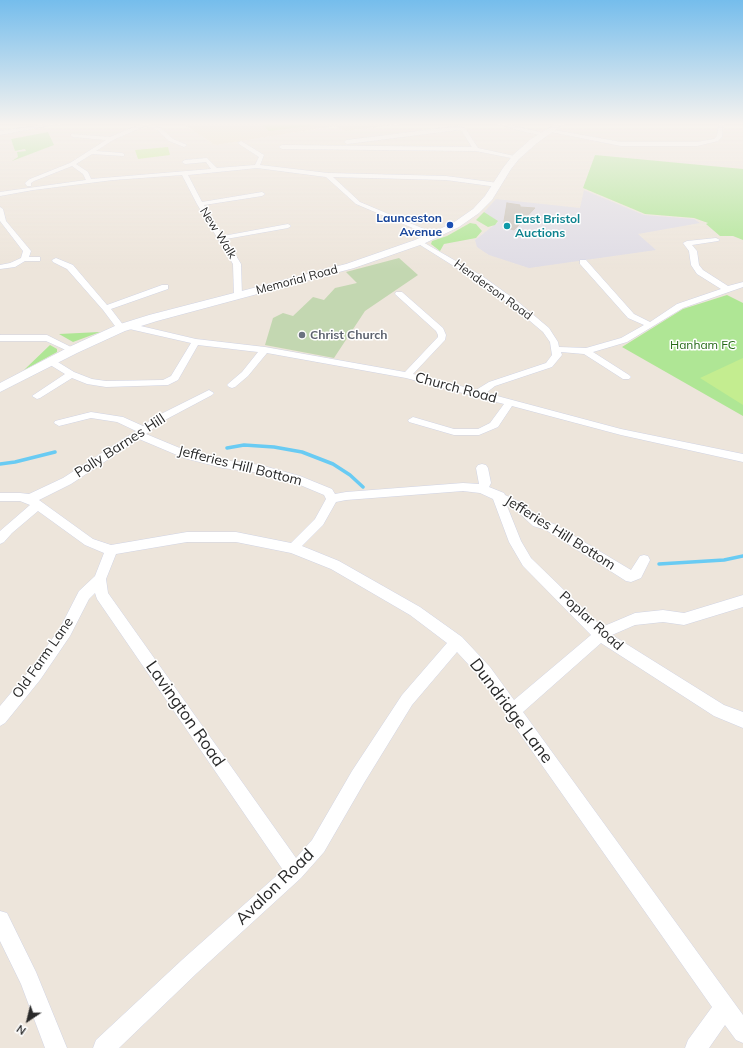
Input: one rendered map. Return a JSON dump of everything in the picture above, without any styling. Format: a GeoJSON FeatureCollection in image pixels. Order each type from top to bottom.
{"type":"FeatureCollection","features":[{"type":"Feature","properties":{"kind":"street"},"geometry":{"type":"LineString","coordinates":[[29,185],[28,183],[32,180],[52,172]]}},
{"type":"Feature","properties":{"kind":"street"},"geometry":{"type":"LineString","coordinates":[[83,172],[89,180]]}},
{"type":"Feature","properties":{"kind":"street"},"geometry":{"type":"LineString","coordinates":[[0,194],[89,180],[195,172]]}},
{"type":"Feature","properties":{"kind":"street"},"geometry":{"type":"LineString","coordinates":[[303,172],[328,175],[446,178],[498,185]]}},
{"type":"Feature","properties":{"kind":"street","name":"Memorial Road"},"geometry":{"type":"LineString","coordinates":[[0,388],[50,361],[125,327],[153,318],[350,266],[419,242],[456,225],[476,211],[489,198],[505,172]]}},
{"type":"Feature","properties":{"kind":"street","name":"New Walk"},"geometry":{"type":"LineString","coordinates":[[184,173],[200,204],[238,266],[238,296]]}},
{"type":"Feature","properties":{"kind":"street"},"geometry":{"type":"LineString","coordinates":[[328,175],[358,203],[434,235]]}},
{"type":"Feature","properties":{"kind":"street"},"geometry":{"type":"LineString","coordinates":[[200,204],[262,194]]}},
{"type":"Feature","properties":{"kind":"street"},"geometry":{"type":"LineString","coordinates":[[0,209],[3,221],[27,251],[24,260]]}},
{"type":"Feature","properties":{"kind":"street"},"geometry":{"type":"LineString","coordinates":[[222,238],[288,226]]}},
{"type":"Feature","properties":{"kind":"street"},"geometry":{"type":"LineString","coordinates":[[716,240],[687,243],[693,252],[695,265],[700,272],[727,288]]}},
{"type":"Feature","properties":{"kind":"street","name":"Henderson Road"},"geometry":{"type":"LineString","coordinates":[[419,242],[479,278],[514,303],[546,330],[556,349]]}},
{"type":"Feature","properties":{"kind":"street"},"geometry":{"type":"LineString","coordinates":[[0,267],[12,265],[24,260],[38,259]]}},
{"type":"Feature","properties":{"kind":"street"},"geometry":{"type":"LineString","coordinates":[[56,260],[68,265],[125,327]]}},
{"type":"Feature","properties":{"kind":"street"},"geometry":{"type":"LineString","coordinates":[[582,262],[631,316],[650,325]]}},
{"type":"Feature","properties":{"kind":"street"},"geometry":{"type":"LineString","coordinates":[[480,393],[492,384],[549,365],[557,355],[556,349],[586,351],[624,340],[680,306],[727,288],[743,284]]}},
{"type":"Feature","properties":{"kind":"street"},"geometry":{"type":"LineString","coordinates":[[106,308],[154,295],[165,287]]}},
{"type":"Feature","properties":{"kind":"street"},"geometry":{"type":"LineString","coordinates":[[399,294],[440,330],[442,338],[407,375]]}},
{"type":"Feature","properties":{"kind":"street"},"geometry":{"type":"LineString","coordinates":[[397,304],[408,302]]}},
{"type":"Feature","properties":{"kind":"street"},"geometry":{"type":"LineString","coordinates":[[153,318],[157,327],[165,333]]}},
{"type":"Feature","properties":{"kind":"street","name":"Church Road"},"geometry":{"type":"LineString","coordinates":[[125,327],[165,333],[196,342],[265,350],[407,375],[480,393],[621,432],[743,458]]}},
{"type":"Feature","properties":{"kind":"street"},"geometry":{"type":"LineString","coordinates":[[0,338],[47,338],[73,350]]}},
{"type":"Feature","properties":{"kind":"street"},"geometry":{"type":"LineString","coordinates":[[50,361],[71,374],[90,382],[106,384],[165,383],[176,378],[186,357],[196,342]]}},
{"type":"Feature","properties":{"kind":"street"},"geometry":{"type":"LineString","coordinates":[[232,385],[246,374],[265,350]]}},
{"type":"Feature","properties":{"kind":"street"},"geometry":{"type":"LineString","coordinates":[[586,351],[622,372]]}},
{"type":"Feature","properties":{"kind":"street"},"geometry":{"type":"LineString","coordinates":[[37,396],[71,374]]}},
{"type":"Feature","properties":{"kind":"street","name":"Polly Barnes Hill"},"geometry":{"type":"LineString","coordinates":[[0,539],[34,502],[141,433],[160,419],[210,394]]}},
{"type":"Feature","properties":{"kind":"street"},"geometry":{"type":"LineString","coordinates":[[413,420],[454,432],[479,432],[494,425],[510,402]]}},
{"type":"Feature","properties":{"kind":"street","name":"Jefferies Hill Bottom"},"geometry":{"type":"LineString","coordinates":[[59,423],[92,416],[118,419],[141,433],[184,454],[223,464],[260,469],[296,479],[328,492],[332,499],[346,496],[463,487],[482,489],[500,496],[520,507],[538,523],[550,527],[632,577],[636,574],[644,560]]}},
{"type":"Feature","properties":{"kind":"street"},"geometry":{"type":"LineString","coordinates":[[482,468],[484,483],[482,489]]}},
{"type":"Feature","properties":{"kind":"street","name":"Poplar Road"},"geometry":{"type":"LineString","coordinates":[[500,496],[499,500],[515,542],[528,562],[601,635],[720,712],[743,720]]}},
{"type":"Feature","properties":{"kind":"street","name":"Dundridge Lane"},"geometry":{"type":"LineString","coordinates":[[0,497],[20,497],[34,502],[89,542],[111,550],[187,537],[236,537],[293,548],[335,565],[415,611],[457,642],[485,672],[726,1007],[743,1033]]}},
{"type":"Feature","properties":{"kind":"street"},"geometry":{"type":"LineString","coordinates":[[293,548],[319,522],[332,499]]}},
{"type":"Feature","properties":{"kind":"street"},"geometry":{"type":"LineString","coordinates":[[100,579],[111,550]]}},
{"type":"Feature","properties":{"kind":"street","name":"Old Farm Lane"},"geometry":{"type":"LineString","coordinates":[[0,718],[35,675],[65,632],[84,596],[100,579]]}},
{"type":"Feature","properties":{"kind":"street","name":"Lavington Road"},"geometry":{"type":"LineString","coordinates":[[100,579],[102,595],[295,872]]}},
{"type":"Feature","properties":{"kind":"street"},"geometry":{"type":"LineString","coordinates":[[513,710],[611,628],[635,619],[663,616],[684,619],[743,601]]}},
{"type":"Feature","properties":{"kind":"street","name":"Avalon Road"},"geometry":{"type":"LineString","coordinates":[[104,1048],[190,966],[295,872],[318,846],[358,777],[407,700],[457,642]]}},
{"type":"Feature","properties":{"kind":"street"},"geometry":{"type":"LineString","coordinates":[[0,920],[29,978],[56,1048]]}},
{"type":"Feature","properties":{"kind":"street"},"geometry":{"type":"LineString","coordinates":[[696,1048],[726,1007]]}},
{"type":"Feature","properties":{"kind":"shaded area"},"geometry":{"type":"Polygon","coordinates":[[[584,190],[644,215],[694,219],[700,223],[638,234],[656,250],[529,268],[489,255],[477,247],[475,240],[498,222],[484,212],[496,199],[580,208],[584,190]]]}},
{"type":"Feature","properties":{"kind":"green space"},"geometry":{"type":"Polygon","coordinates":[[[589,172],[743,172],[743,240],[733,236],[720,236],[706,224],[708,223],[694,218],[645,214],[583,188],[589,172]]]}},
{"type":"Feature","properties":{"kind":"green space"},"geometry":{"type":"Polygon","coordinates":[[[484,212],[498,221],[495,225],[488,227],[476,220],[484,212]]]}},
{"type":"Feature","properties":{"kind":"green space"},"geometry":{"type":"Polygon","coordinates":[[[470,223],[476,224],[482,231],[476,238],[444,244],[440,251],[431,244],[432,241],[447,236],[470,223]]]}},
{"type":"Feature","properties":{"kind":"green space"},"geometry":{"type":"Polygon","coordinates":[[[399,258],[418,275],[365,311],[334,358],[265,345],[273,318],[283,313],[293,316],[313,297],[324,300],[335,288],[357,283],[346,272],[399,258]]]}},
{"type":"Feature","properties":{"kind":"green space","name":"Hanham FC"},"geometry":{"type":"Polygon","coordinates":[[[727,295],[743,303],[743,416],[622,347],[683,309],[727,295]]]}},
{"type":"Feature","properties":{"kind":"green space"},"geometry":{"type":"Polygon","coordinates":[[[100,332],[73,342],[59,334],[100,332]]]}},
{"type":"Feature","properties":{"kind":"green space"},"geometry":{"type":"Polygon","coordinates":[[[50,345],[57,349],[57,352],[24,370],[50,345]]]}},
{"type":"Feature","properties":{"kind":"green space"},"geometry":{"type":"Polygon","coordinates":[[[743,358],[743,405],[700,378],[743,358]]]}},
{"type":"Feature","properties":{"kind":"building"},"geometry":{"type":"Polygon","coordinates":[[[507,203],[520,205],[520,207],[535,208],[514,230],[503,227],[507,203]]]}},
{"type":"Feature","properties":{"kind":"waterway"},"geometry":{"type":"LineString","coordinates":[[227,448],[244,445],[274,447],[302,452],[333,464],[350,475],[363,487]]}},
{"type":"Feature","properties":{"kind":"waterway"},"geometry":{"type":"LineString","coordinates":[[0,464],[15,462],[55,452]]}},
{"type":"Feature","properties":{"kind":"waterway"},"geometry":{"type":"LineString","coordinates":[[659,564],[724,560],[743,556]]}},
{"type":"Feature","properties":{"kind":"place","name":"Launceston Avenue"},"geometry":{"type":"Point","coordinates":[450,225]}},
{"type":"Feature","properties":{"kind":"place","name":"East Bristol Auctions"},"geometry":{"type":"Point","coordinates":[507,226]}},
{"type":"Feature","properties":{"kind":"place","name":"Christ Church"},"geometry":{"type":"Point","coordinates":[302,335]}}]}
